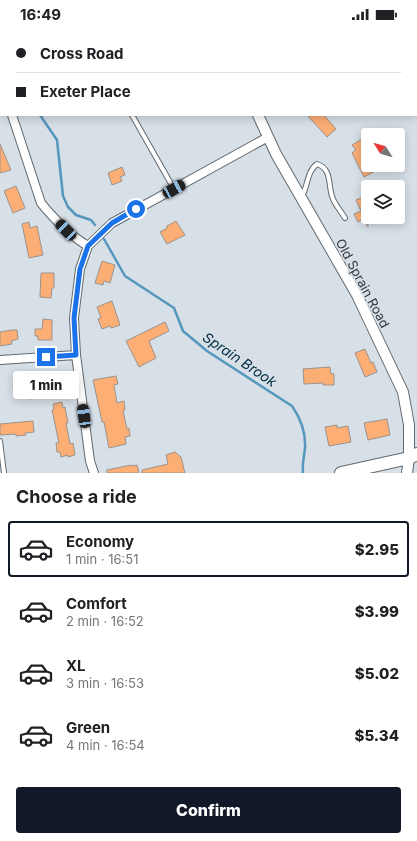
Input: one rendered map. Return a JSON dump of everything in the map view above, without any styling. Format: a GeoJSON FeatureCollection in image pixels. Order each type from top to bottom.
{"type":"FeatureCollection","features":[{"type":"Feature","properties":{"kind":"main road"},"geometry":{"type":"LineString","coordinates":[[341,473],[413,456]]}},
{"type":"Feature","properties":{"kind":"street"},"geometry":{"type":"LineString","coordinates":[[12,116],[41,203],[66,230],[76,239],[88,246]]}},
{"type":"Feature","properties":{"kind":"street","name":"Old Sprain Road"},"geometry":{"type":"LineString","coordinates":[[258,116],[268,137],[301,197],[357,295],[403,392],[413,456],[407,473]]}},
{"type":"Feature","properties":{"kind":"street"},"geometry":{"type":"LineString","coordinates":[[94,473],[90,462],[76,355],[74,318],[80,269],[88,246],[112,223],[268,137]]}},
{"type":"Feature","properties":{"kind":"street"},"geometry":{"type":"LineString","coordinates":[[0,360],[76,355]]}},
{"type":"Feature","properties":{"kind":"lane"},"geometry":{"type":"LineString","coordinates":[[133,116],[174,189]]}},
{"type":"Feature","properties":{"kind":"lane"},"geometry":{"type":"LineString","coordinates":[[301,197],[313,167],[317,164],[322,166],[326,169],[329,175],[332,197],[345,218]]}},
{"type":"Feature","properties":{"kind":"lane"},"geometry":{"type":"LineString","coordinates":[[0,441],[4,473]]}},
{"type":"Feature","properties":{"kind":"building"},"geometry":{"type":"Polygon","coordinates":[[[308,116],[325,116],[336,129],[327,137],[308,116]]]}},
{"type":"Feature","properties":{"kind":"building"},"geometry":{"type":"Polygon","coordinates":[[[361,139],[361,171],[352,153],[356,150],[352,145],[361,139]]]}},
{"type":"Feature","properties":{"kind":"building"},"geometry":{"type":"Polygon","coordinates":[[[0,144],[11,170],[0,173],[0,144]]]}},
{"type":"Feature","properties":{"kind":"building"},"geometry":{"type":"Polygon","coordinates":[[[122,167],[125,175],[120,177],[122,181],[112,185],[108,173],[122,167]]]}},
{"type":"Feature","properties":{"kind":"building"},"geometry":{"type":"Polygon","coordinates":[[[362,172],[374,172],[364,177],[362,172]]]}},
{"type":"Feature","properties":{"kind":"building"},"geometry":{"type":"Polygon","coordinates":[[[16,186],[25,208],[13,213],[4,191],[16,186]]]}},
{"type":"Feature","properties":{"kind":"building"},"geometry":{"type":"Polygon","coordinates":[[[361,198],[361,211],[356,200],[361,198]]]}},
{"type":"Feature","properties":{"kind":"building"},"geometry":{"type":"Polygon","coordinates":[[[361,211],[361,220],[358,222],[354,214],[361,211]]]}},
{"type":"Feature","properties":{"kind":"building"},"geometry":{"type":"Polygon","coordinates":[[[176,221],[185,235],[167,244],[160,232],[176,221]]]}},
{"type":"Feature","properties":{"kind":"building"},"geometry":{"type":"Polygon","coordinates":[[[29,222],[30,228],[37,226],[43,255],[29,258],[22,224],[29,222]]]}},
{"type":"Feature","properties":{"kind":"building"},"geometry":{"type":"Polygon","coordinates":[[[102,261],[115,265],[110,283],[104,281],[103,285],[95,283],[102,261]]]}},
{"type":"Feature","properties":{"kind":"building"},"geometry":{"type":"Polygon","coordinates":[[[41,273],[54,273],[54,288],[52,288],[51,298],[40,297],[41,273]]]}},
{"type":"Feature","properties":{"kind":"building"},"geometry":{"type":"Polygon","coordinates":[[[112,301],[120,325],[102,329],[98,319],[101,318],[97,307],[112,301]]]}},
{"type":"Feature","properties":{"kind":"building"},"geometry":{"type":"Polygon","coordinates":[[[43,319],[52,320],[52,340],[38,340],[38,336],[35,336],[35,329],[42,329],[43,319]]]}},
{"type":"Feature","properties":{"kind":"building"},"geometry":{"type":"Polygon","coordinates":[[[165,322],[169,331],[149,341],[156,358],[139,367],[126,341],[165,322]]]}},
{"type":"Feature","properties":{"kind":"building"},"geometry":{"type":"Polygon","coordinates":[[[17,330],[18,339],[11,341],[12,344],[0,346],[0,332],[17,330]]]}},
{"type":"Feature","properties":{"kind":"building"},"geometry":{"type":"Polygon","coordinates":[[[365,349],[377,372],[365,377],[355,353],[365,349]]]}},
{"type":"Feature","properties":{"kind":"building"},"geometry":{"type":"Polygon","coordinates":[[[330,367],[331,374],[334,374],[334,385],[323,385],[323,383],[304,384],[303,369],[330,367]]]}},
{"type":"Feature","properties":{"kind":"building"},"geometry":{"type":"Polygon","coordinates":[[[116,376],[118,384],[114,385],[117,403],[124,401],[125,410],[123,411],[130,436],[125,437],[126,444],[109,448],[93,380],[116,376]]]}},
{"type":"Feature","properties":{"kind":"building"},"geometry":{"type":"Polygon","coordinates":[[[38,379],[38,382],[40,382],[42,397],[29,399],[28,395],[16,397],[13,384],[38,379]]]}},
{"type":"Feature","properties":{"kind":"building"},"geometry":{"type":"Polygon","coordinates":[[[62,402],[63,408],[65,407],[70,444],[73,443],[75,455],[68,457],[68,455],[61,457],[60,452],[57,452],[56,443],[59,443],[52,410],[54,409],[53,404],[62,402]]]}},
{"type":"Feature","properties":{"kind":"building"},"geometry":{"type":"Polygon","coordinates":[[[387,419],[390,435],[368,440],[364,423],[387,419]]]}},
{"type":"Feature","properties":{"kind":"building"},"geometry":{"type":"Polygon","coordinates":[[[33,421],[34,432],[16,436],[16,434],[0,435],[0,424],[33,421]]]}},
{"type":"Feature","properties":{"kind":"building"},"geometry":{"type":"Polygon","coordinates":[[[337,425],[337,428],[348,426],[351,442],[329,446],[325,427],[337,425]]]}},
{"type":"Feature","properties":{"kind":"building"},"geometry":{"type":"Polygon","coordinates":[[[175,452],[181,457],[185,473],[142,473],[142,470],[168,464],[166,455],[175,452]]]}},
{"type":"Feature","properties":{"kind":"building"},"geometry":{"type":"Polygon","coordinates":[[[137,465],[139,473],[107,473],[107,470],[137,465]]]}},
{"type":"Feature","properties":{"kind":"waterway","name":"Sprain Brook"},"geometry":{"type":"LineString","coordinates":[[41,116],[57,140],[63,196],[68,207],[76,215],[91,220],[95,225]]}},
{"type":"Feature","properties":{"kind":"waterway","name":"Sprain Brook"},"geometry":{"type":"LineString","coordinates":[[104,239],[125,276],[174,308],[183,331],[207,351],[292,406],[298,416],[305,437],[303,473]]}},
{"type":"Feature","properties":{"kind":"route"},"geometry":{"type":"LineString","coordinates":[[46,357],[76,355],[74,318],[80,269],[88,246],[112,223],[136,209]]}}]}
